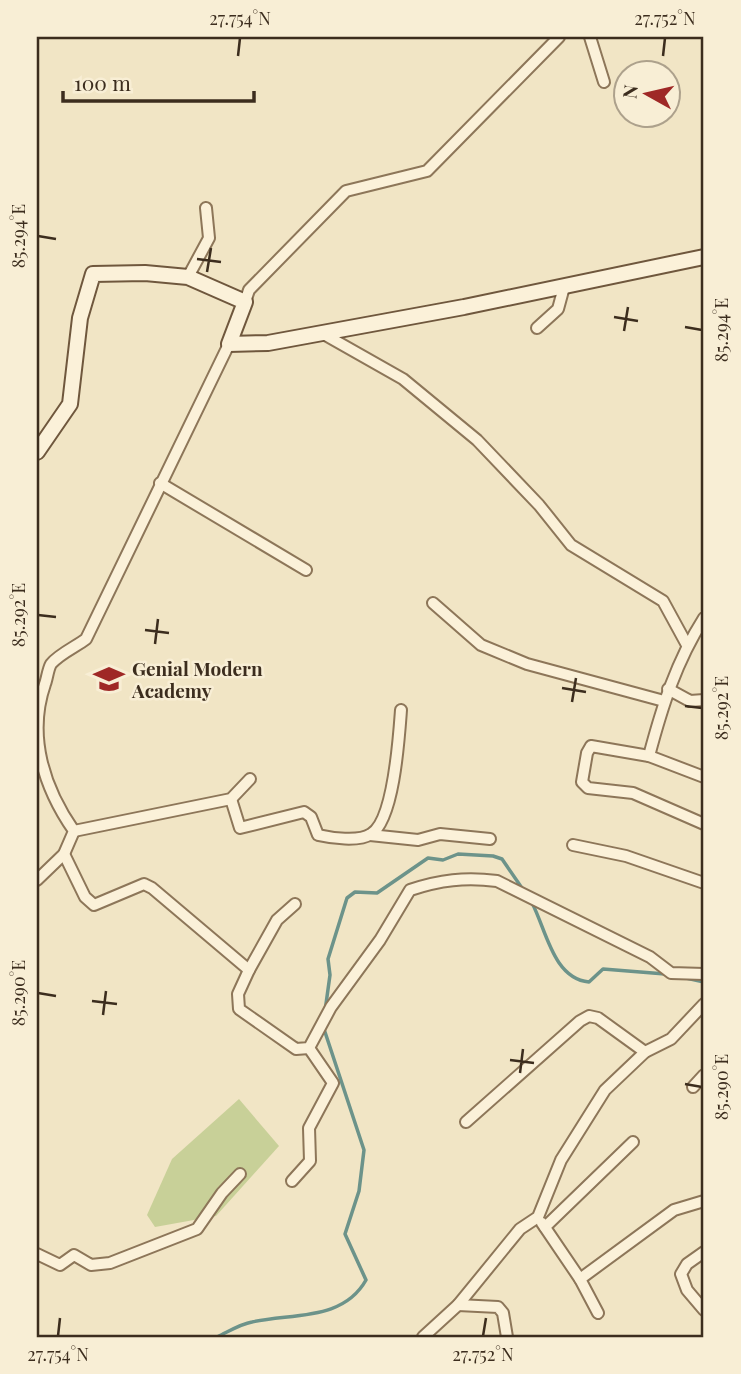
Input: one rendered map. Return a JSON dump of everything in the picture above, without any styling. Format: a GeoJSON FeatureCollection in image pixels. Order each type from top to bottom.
{"type":"FeatureCollection","features":[{"type":"Feature","properties":{"kind":"street"},"geometry":{"type":"LineString","coordinates":[[74,831],[57,807],[44,778],[37,738],[41,696],[51,664],[86,639],[229,344],[249,290],[346,191],[427,171],[559,37]]}},
{"type":"Feature","properties":{"kind":"street"},"geometry":{"type":"LineString","coordinates":[[590,37],[604,82]]}},
{"type":"Feature","properties":{"kind":"street"},"geometry":{"type":"LineString","coordinates":[[188,276],[209,238],[206,208]]}},
{"type":"Feature","properties":{"kind":"street"},"geometry":{"type":"LineString","coordinates":[[229,344],[268,343],[564,287],[704,257]]}},
{"type":"Feature","properties":{"kind":"street"},"geometry":{"type":"LineString","coordinates":[[37,452],[70,404],[80,318],[93,274],[188,276],[245,302]]}},
{"type":"Feature","properties":{"kind":"street"},"geometry":{"type":"LineString","coordinates":[[537,328],[558,309],[564,287]]}},
{"type":"Feature","properties":{"kind":"street"},"geometry":{"type":"LineString","coordinates":[[320,332],[403,379],[477,440],[539,505],[571,545],[663,601],[687,645]]}},
{"type":"Feature","properties":{"kind":"street"},"geometry":{"type":"LineString","coordinates":[[160,483],[306,570]]}},
{"type":"Feature","properties":{"kind":"street"},"geometry":{"type":"LineString","coordinates":[[433,603],[481,645],[527,664],[690,701],[704,700]]}},
{"type":"Feature","properties":{"kind":"street"},"geometry":{"type":"LineString","coordinates":[[649,757],[666,695],[687,645],[704,618]]}},
{"type":"Feature","properties":{"kind":"street"},"geometry":{"type":"LineString","coordinates":[[370,835],[380,825],[395,776],[401,710]]}},
{"type":"Feature","properties":{"kind":"street"},"geometry":{"type":"LineString","coordinates":[[704,777],[649,757],[591,746],[587,752],[582,782],[587,788],[634,793],[704,824]]}},
{"type":"Feature","properties":{"kind":"street"},"geometry":{"type":"LineString","coordinates":[[74,831],[231,799],[250,779]]}},
{"type":"Feature","properties":{"kind":"street"},"geometry":{"type":"LineString","coordinates":[[231,799],[240,828],[304,812],[311,817],[318,835],[354,838],[370,835],[418,840],[440,834],[489,839]]}},
{"type":"Feature","properties":{"kind":"street"},"geometry":{"type":"LineString","coordinates":[[37,880],[64,854],[74,831]]}},
{"type":"Feature","properties":{"kind":"street"},"geometry":{"type":"LineString","coordinates":[[573,845],[626,856],[704,883]]}},
{"type":"Feature","properties":{"kind":"street"},"geometry":{"type":"LineString","coordinates":[[64,854],[85,897],[94,905],[144,884],[249,971]]}},
{"type":"Feature","properties":{"kind":"street"},"geometry":{"type":"LineString","coordinates":[[309,1048],[331,1007],[380,940],[410,890],[455,878],[497,881],[541,906],[650,957],[671,973],[704,974]]}},
{"type":"Feature","properties":{"kind":"street"},"geometry":{"type":"LineString","coordinates":[[295,904],[277,920],[249,971],[238,994],[239,1009],[296,1049],[309,1048]]}},
{"type":"Feature","properties":{"kind":"street"},"geometry":{"type":"LineString","coordinates":[[542,1222],[561,1160],[605,1090],[645,1052],[671,1039],[704,1004]]}},
{"type":"Feature","properties":{"kind":"street"},"geometry":{"type":"LineString","coordinates":[[466,1122],[574,1026],[589,1016],[598,1018],[645,1052]]}},
{"type":"Feature","properties":{"kind":"street"},"geometry":{"type":"LineString","coordinates":[[292,1181],[310,1161],[309,1128],[333,1083],[309,1048]]}},
{"type":"Feature","properties":{"kind":"street"},"geometry":{"type":"LineString","coordinates":[[693,1087],[704,1075]]}},
{"type":"Feature","properties":{"kind":"street"},"geometry":{"type":"LineString","coordinates":[[423,1337],[458,1305],[520,1228],[542,1222],[633,1142]]}},
{"type":"Feature","properties":{"kind":"street"},"geometry":{"type":"LineString","coordinates":[[37,1254],[60,1265],[74,1255],[91,1265],[110,1263],[163,1240],[188,1233],[205,1222],[222,1193],[240,1174]]}},
{"type":"Feature","properties":{"kind":"street"},"geometry":{"type":"LineString","coordinates":[[580,1279],[674,1209],[704,1201]]}},
{"type":"Feature","properties":{"kind":"street"},"geometry":{"type":"LineString","coordinates":[[542,1222],[580,1279],[598,1312]]}},
{"type":"Feature","properties":{"kind":"street"},"geometry":{"type":"LineString","coordinates":[[704,1252],[687,1264],[681,1274],[687,1290],[704,1310]]}},
{"type":"Feature","properties":{"kind":"street"},"geometry":{"type":"LineString","coordinates":[[458,1305],[498,1307],[503,1312],[508,1337]]}},
{"type":"Feature","properties":{"kind":"green space"},"geometry":{"type":"Polygon","coordinates":[[[239,1099],[279,1146],[216,1216],[155,1227],[147,1215],[172,1159],[239,1099]]]}},
{"type":"Feature","properties":{"kind":"waterway"},"geometry":{"type":"LineString","coordinates":[[325,1011],[330,975],[328,959],[347,898],[355,892],[377,893],[428,858],[443,860],[458,854],[502,859],[524,891]]}},
{"type":"Feature","properties":{"kind":"waterway"},"geometry":{"type":"LineString","coordinates":[[532,903],[559,963],[577,979],[589,982],[603,969],[665,974]]}},
{"type":"Feature","properties":{"kind":"waterway"},"geometry":{"type":"LineString","coordinates":[[686,978],[704,982]]}},
{"type":"Feature","properties":{"kind":"waterway"},"geometry":{"type":"LineString","coordinates":[[217,1337],[248,1323],[331,1309],[344,1303],[366,1280],[345,1234],[359,1191],[364,1150],[323,1026]]}},
{"type":"Feature","properties":{"kind":"place","name":"Genial Modern Academy"},"geometry":{"type":"Point","coordinates":[109,679]}}]}
